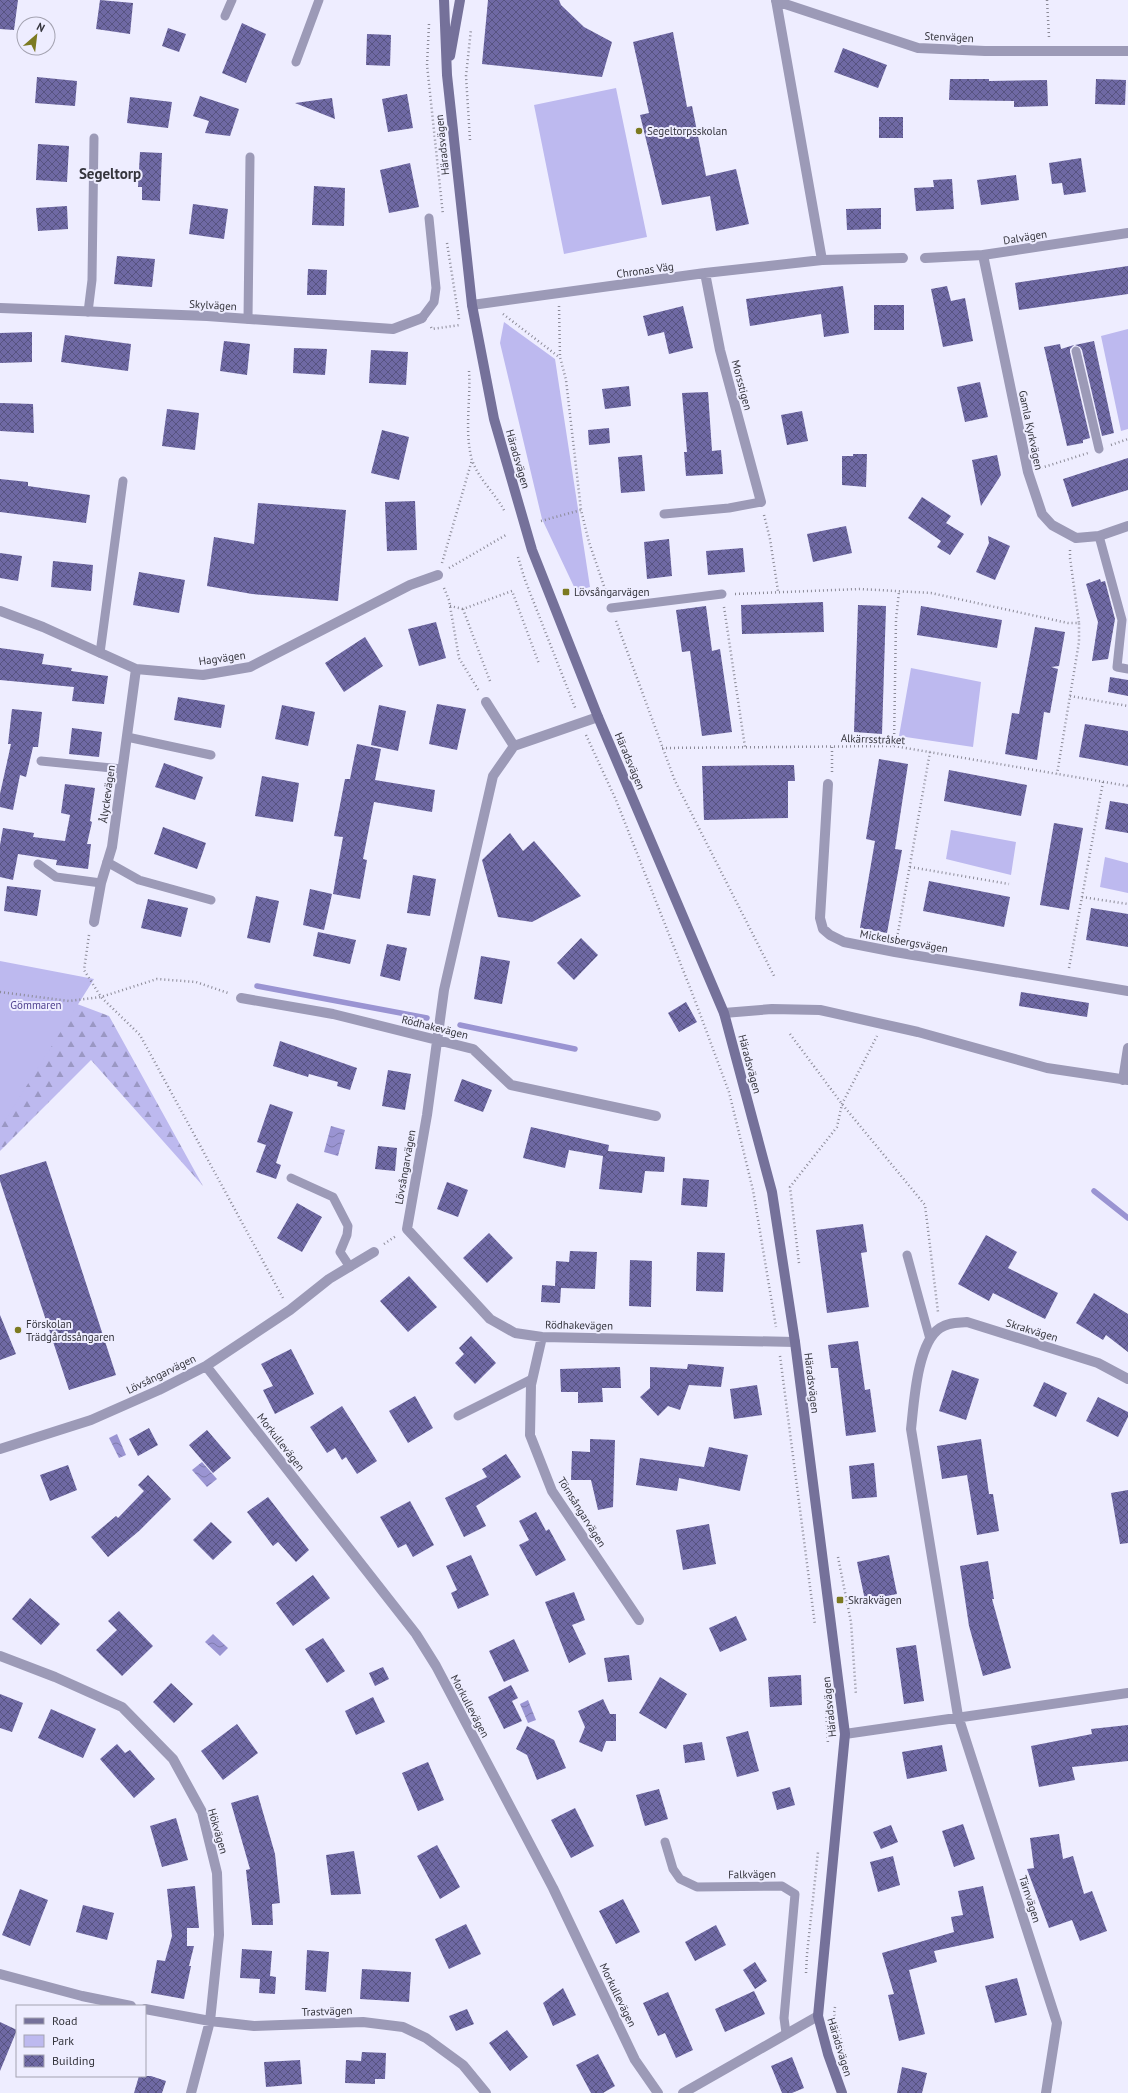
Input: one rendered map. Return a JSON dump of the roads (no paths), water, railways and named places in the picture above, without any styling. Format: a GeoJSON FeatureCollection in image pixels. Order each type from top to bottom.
{"type":"FeatureCollection","features":[{"type":"Feature","properties":{"kind":"street","name":"Häradsvägen"},"geometry":{"type":"LineString","coordinates":[[444,0],[447,75],[472,305],[494,419],[532,550],[598,717],[724,1013],[772,1192],[795,1342],[845,1734],[818,2016],[828,2054],[842,2093]]}},
{"type":"Feature","properties":{"kind":"street","name":"Häradsvägen"},"geometry":{"type":"LineString","coordinates":[[447,75],[460,0]]}},
{"type":"Feature","properties":{"kind":"street","name":"Stenvägen"},"geometry":{"type":"LineString","coordinates":[[776,1],[918,48],[985,52],[1128,51]]}},
{"type":"Feature","properties":{"kind":"street"},"geometry":{"type":"LineString","coordinates":[[776,1],[822,260]]}},
{"type":"Feature","properties":{"kind":"street","name":"Dalvägen"},"geometry":{"type":"LineString","coordinates":[[925,258],[983,255],[1128,233]]}},
{"type":"Feature","properties":{"kind":"street","name":"Gamla Kyrkvägen"},"geometry":{"type":"LineString","coordinates":[[983,255],[1028,472],[1042,514],[1052,525],[1072,536],[1088,538],[1128,526]]}},
{"type":"Feature","properties":{"kind":"street","name":"Chronas Väg"},"geometry":{"type":"LineString","coordinates":[[472,305],[705,273],[822,260],[903,258]]}},
{"type":"Feature","properties":{"kind":"street","name":"Morsstigen"},"geometry":{"type":"LineString","coordinates":[[705,273],[720,350],[761,502]]}},
{"type":"Feature","properties":{"kind":"street","name":"Skylvägen"},"geometry":{"type":"LineString","coordinates":[[0,308],[248,319],[393,329],[422,318]]}},
{"type":"Feature","properties":{"kind":"street","name":"Hagvägen"},"geometry":{"type":"LineString","coordinates":[[0,611],[43,627],[136,669],[203,675],[250,667],[410,585],[438,575]]}},
{"type":"Feature","properties":{"kind":"street","name":"Ålyckevägen"},"geometry":{"type":"LineString","coordinates":[[94,922],[101,883],[112,847],[136,669]]}},
{"type":"Feature","properties":{"kind":"street"},"geometry":{"type":"LineString","coordinates":[[486,702],[514,746],[598,717]]}},
{"type":"Feature","properties":{"kind":"street","name":"Lövsångarvägen"},"geometry":{"type":"LineString","coordinates":[[406,1229],[427,1114],[444,990],[493,776],[514,746]]}},
{"type":"Feature","properties":{"kind":"street","name":"Mickelsbergsvägen"},"geometry":{"type":"LineString","coordinates":[[828,784],[820,918],[823,929],[830,935],[844,942],[895,952],[1128,991]]}},
{"type":"Feature","properties":{"kind":"street","name":"Rödhakevägen"},"geometry":{"type":"LineString","coordinates":[[241,998],[333,1014],[473,1049],[511,1084],[656,1116]]}},
{"type":"Feature","properties":{"kind":"street"},"geometry":{"type":"LineString","coordinates":[[724,1013],[772,1008],[820,1010],[886,1025],[1047,1068],[1126,1080],[1128,1048]]}},
{"type":"Feature","properties":{"kind":"street","name":"Rödhakevägen"},"geometry":{"type":"LineString","coordinates":[[406,1229],[490,1319],[515,1333],[542,1337],[795,1342]]}},
{"type":"Feature","properties":{"kind":"street","name":"Lövsångarvägen"},"geometry":{"type":"LineString","coordinates":[[0,1449],[91,1420],[160,1390],[206,1366],[290,1310],[329,1279],[374,1252]]}},
{"type":"Feature","properties":{"kind":"street","name":"Skrakvägen"},"geometry":{"type":"LineString","coordinates":[[930,1339],[940,1328],[952,1323],[967,1322],[1098,1363],[1128,1379]]}},
{"type":"Feature","properties":{"kind":"street","name":"Törnsångarvägen"},"geometry":{"type":"LineString","coordinates":[[542,1337],[532,1379],[530,1435],[552,1491],[639,1620]]}},
{"type":"Feature","properties":{"kind":"street"},"geometry":{"type":"LineString","coordinates":[[930,1339],[925,1349],[915,1392],[911,1429],[958,1716]]}},
{"type":"Feature","properties":{"kind":"street","name":"Morkullevägen"},"geometry":{"type":"LineString","coordinates":[[206,1366],[416,1634],[436,1666],[553,1888],[635,2060],[658,2093]]}},
{"type":"Feature","properties":{"kind":"street","name":"Hökvägen"},"geometry":{"type":"LineString","coordinates":[[0,1656],[55,1677],[122,1708],[173,1758],[202,1812],[217,1873],[220,1935],[210,2022],[191,2093]]}},
{"type":"Feature","properties":{"kind":"street"},"geometry":{"type":"LineString","coordinates":[[845,1734],[958,1716],[1128,1693]]}},
{"type":"Feature","properties":{"kind":"street","name":"Tärnvägen"},"geometry":{"type":"LineString","coordinates":[[958,1716],[1057,2023],[1046,2093]]}},
{"type":"Feature","properties":{"kind":"street"},"geometry":{"type":"LineString","coordinates":[[0,1974],[82,1996],[126,2005]]}},
{"type":"Feature","properties":{"kind":"street","name":"Trastvägen"},"geometry":{"type":"LineString","coordinates":[[146,2009],[210,2022],[254,2026],[363,2022],[403,2027],[426,2038],[463,2065],[486,2093]]}},
{"type":"Feature","properties":{"kind":"street"},"geometry":{"type":"LineString","coordinates":[[683,2093],[818,2016]]}},
{"type":"Feature","properties":{"kind":"lane"},"geometry":{"type":"LineString","coordinates":[[225,16],[232,0]]}},
{"type":"Feature","properties":{"kind":"lane"},"geometry":{"type":"LineString","coordinates":[[296,62],[319,0]]}},
{"type":"Feature","properties":{"kind":"lane"},"geometry":{"type":"LineString","coordinates":[[88,312],[92,280],[94,138]]}},
{"type":"Feature","properties":{"kind":"lane"},"geometry":{"type":"LineString","coordinates":[[248,319],[250,157]]}},
{"type":"Feature","properties":{"kind":"lane"},"geometry":{"type":"LineString","coordinates":[[422,318],[434,302],[436,288],[429,218]]}},
{"type":"Feature","properties":{"kind":"lane"},"geometry":{"type":"LineString","coordinates":[[1076,351],[1098,449]]}},
{"type":"Feature","properties":{"kind":"lane"},"geometry":{"type":"LineString","coordinates":[[100,653],[122,481]]}},
{"type":"Feature","properties":{"kind":"lane"},"geometry":{"type":"LineString","coordinates":[[664,514],[729,508],[761,502]]}},
{"type":"Feature","properties":{"kind":"lane"},"geometry":{"type":"LineString","coordinates":[[1098,536],[1122,620],[1117,667],[1128,668]]}},
{"type":"Feature","properties":{"kind":"lane"},"geometry":{"type":"LineString","coordinates":[[611,608],[722,594]]}},
{"type":"Feature","properties":{"kind":"lane"},"geometry":{"type":"LineString","coordinates":[[127,737],[210,755]]}},
{"type":"Feature","properties":{"kind":"lane"},"geometry":{"type":"LineString","coordinates":[[41,761],[122,769]]}},
{"type":"Feature","properties":{"kind":"lane"},"geometry":{"type":"LineString","coordinates":[[107,862],[139,880],[211,900]]}},
{"type":"Feature","properties":{"kind":"lane"},"geometry":{"type":"LineString","coordinates":[[38,864],[56,877],[101,883]]}},
{"type":"Feature","properties":{"kind":"lane"},"geometry":{"type":"LineString","coordinates":[[291,1178],[334,1197],[348,1226],[347,1235],[340,1252],[350,1267]]}},
{"type":"Feature","properties":{"kind":"lane"},"geometry":{"type":"LineString","coordinates":[[907,1255],[930,1339]]}},
{"type":"Feature","properties":{"kind":"lane"},"geometry":{"type":"LineString","coordinates":[[458,1416],[532,1379]]}},
{"type":"Feature","properties":{"kind":"lane","name":"Falkvägen"},"geometry":{"type":"LineString","coordinates":[[665,1842],[673,1869],[680,1879],[697,1887],[782,1886],[795,1894],[784,2018],[786,2033]]}},
{"type":"Feature","properties":{"kind":"water"},"geometry":{"type":"Polygon","coordinates":[[[331,1126],[345,1130],[338,1156],[324,1152],[331,1126]]]}},
{"type":"Feature","properties":{"kind":"water"},"geometry":{"type":"Polygon","coordinates":[[[117,1434],[126,1455],[119,1458],[109,1438],[117,1434]]]}},
{"type":"Feature","properties":{"kind":"water"},"geometry":{"type":"Polygon","coordinates":[[[202,1462],[217,1479],[207,1487],[192,1470],[202,1462]]]}},
{"type":"Feature","properties":{"kind":"water"},"geometry":{"type":"Polygon","coordinates":[[[213,1634],[228,1648],[220,1656],[205,1642],[213,1634]]]}},
{"type":"Feature","properties":{"kind":"water"},"geometry":{"type":"Polygon","coordinates":[[[528,1700],[536,1720],[528,1723],[520,1704],[528,1700]]]}},
{"type":"Feature","properties":{"kind":"waterway"},"geometry":{"type":"LineString","coordinates":[[257,986],[427,1018]]}},
{"type":"Feature","properties":{"kind":"waterway"},"geometry":{"type":"LineString","coordinates":[[460,1025],[575,1049]]}},
{"type":"Feature","properties":{"kind":"waterway"},"geometry":{"type":"LineString","coordinates":[[1094,1191],[1128,1218]]}},
{"type":"Feature","properties":{"kind":"place","name":"Segeltorpsskolan"},"geometry":{"type":"Point","coordinates":[639,131]}},
{"type":"Feature","properties":{"kind":"place","name":"Lövsångarvägen"},"geometry":{"type":"Point","coordinates":[566,592]}},
{"type":"Feature","properties":{"kind":"place","name":"Förskolan Trädgårdssångaren"},"geometry":{"type":"Point","coordinates":[18,1330]}},
{"type":"Feature","properties":{"kind":"place","name":"Skrakvägen"},"geometry":{"type":"Point","coordinates":[840,1600]}},
{"type":"Feature","properties":{"kind":"district","name":"Segeltorp"},"geometry":{"type":"Point","coordinates":[110,174]}},
{"type":"Feature","properties":{"kind":"park label","name":"Gömmaren"},"geometry":{"type":"Point","coordinates":[36,1005]}}]}
